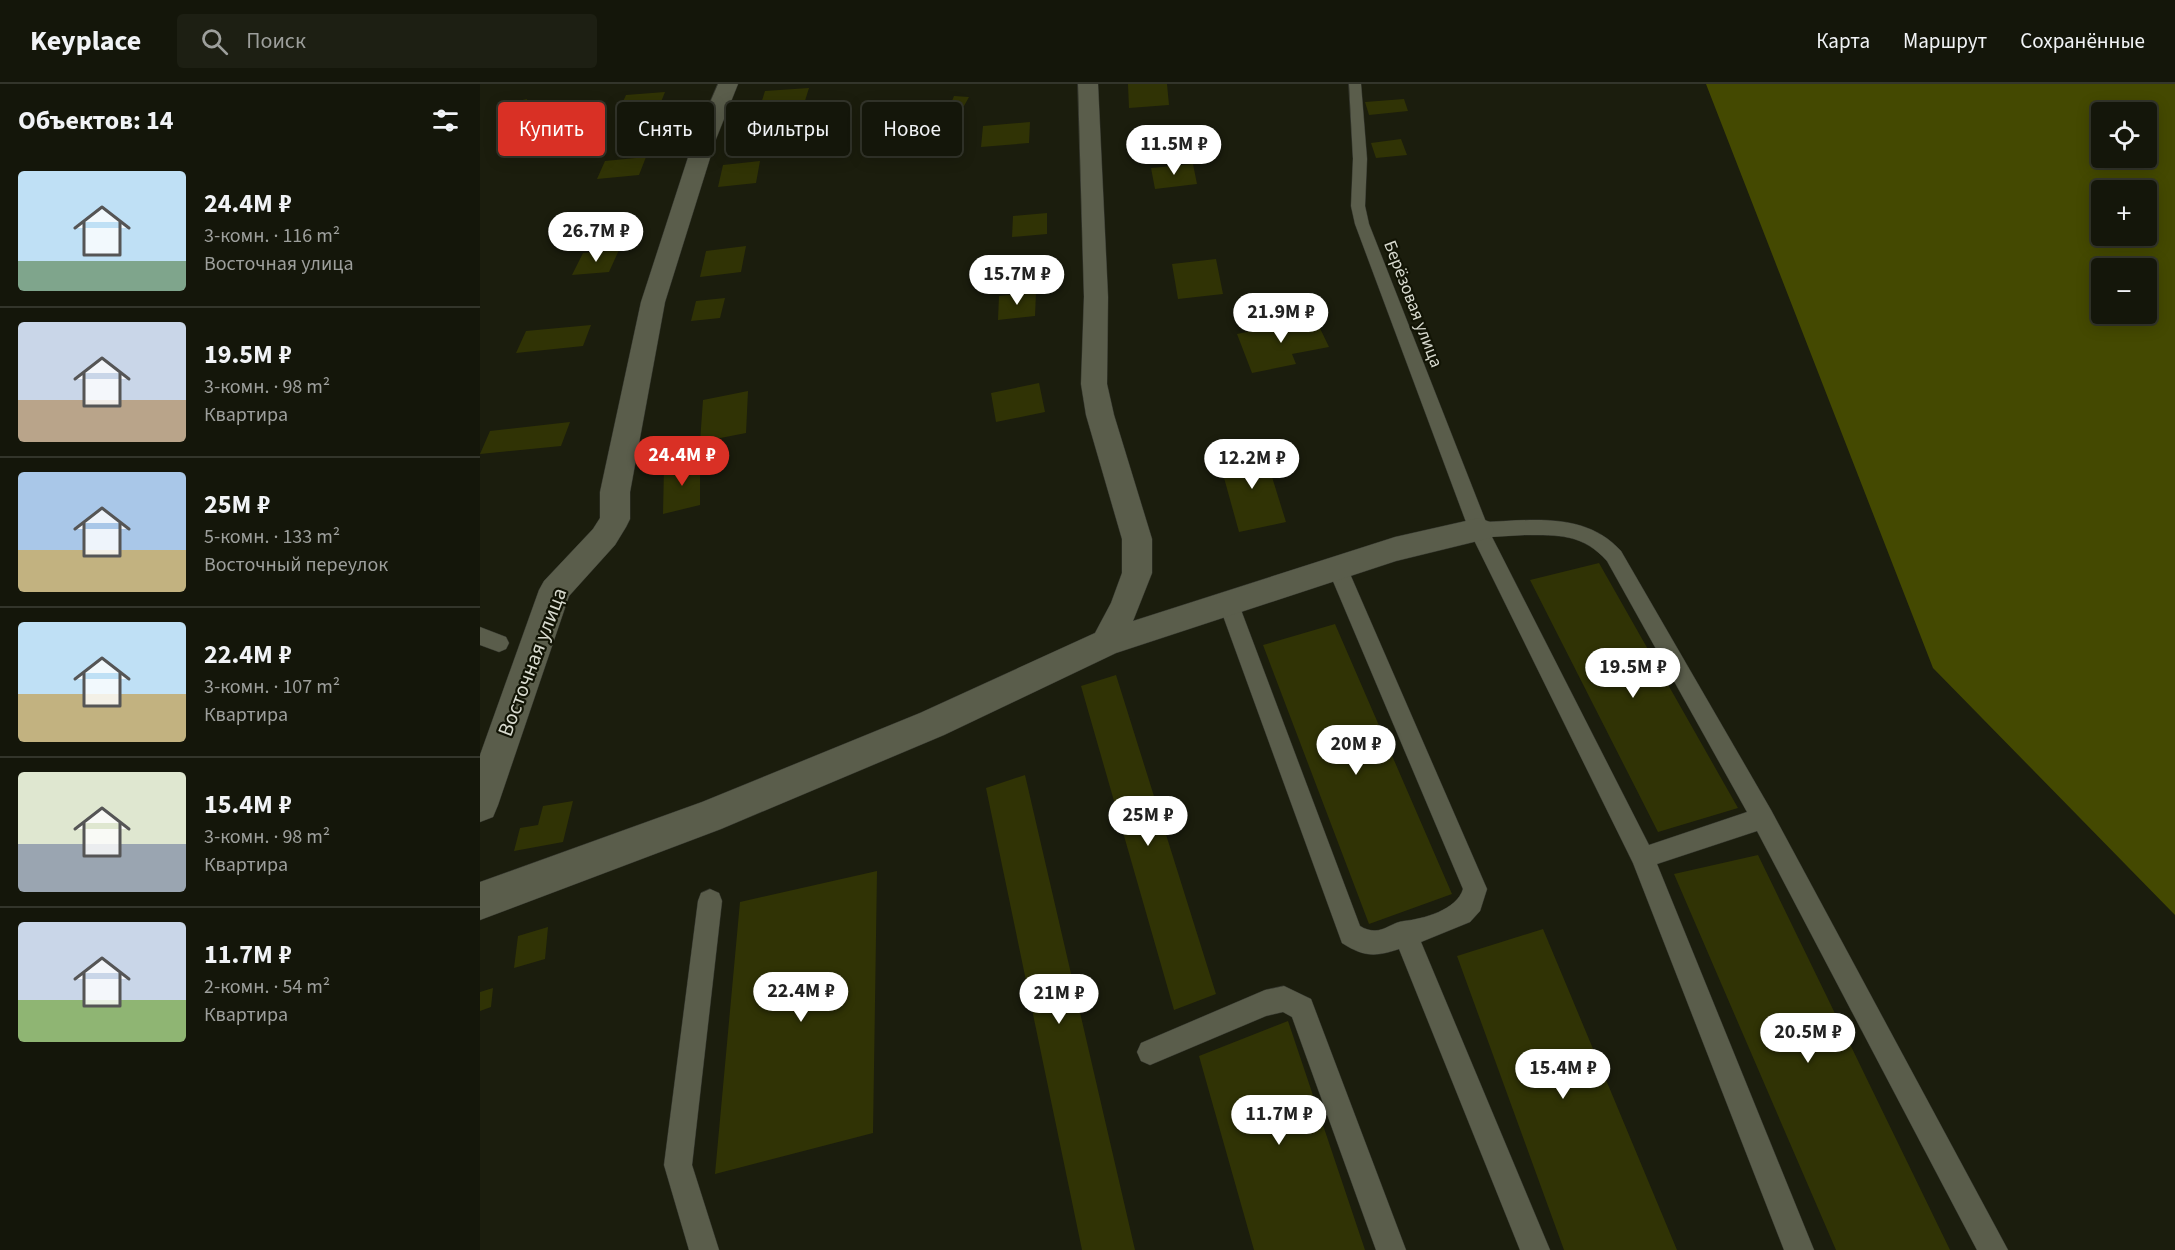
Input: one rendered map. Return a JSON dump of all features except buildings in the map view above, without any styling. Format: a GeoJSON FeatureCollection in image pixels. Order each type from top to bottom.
{"type":"FeatureCollection","features":[{"type":"Feature","properties":{"kind":"street","name":"Восточная улица"},"geometry":{"type":"LineString","coordinates":[[480,805],[555,590],[604,537],[615,519],[615,492],[653,302],[705,139],[728,84]]}},
{"type":"Feature","properties":{"kind":"street"},"geometry":{"type":"LineString","coordinates":[[1088,84],[1096,286],[1094,384],[1100,415],[1137,539],[1137,573],[1126,604],[1106,643]]}},
{"type":"Feature","properties":{"kind":"street"},"geometry":{"type":"LineString","coordinates":[[480,901],[708,817],[932,724],[1106,643],[1395,549],[1479,530]]}},
{"type":"Feature","properties":{"kind":"lane","name":"Берёзовая улица"},"geometry":{"type":"LineString","coordinates":[[1355,84],[1360,159],[1358,206],[1362,224],[1479,530],[1643,858],[1799,1250]]}},
{"type":"Feature","properties":{"kind":"lane"},"geometry":{"type":"LineString","coordinates":[[1479,530],[1556,528],[1588,536],[1601,542],[1614,556],[1762,818],[1993,1250]]}},
{"type":"Feature","properties":{"kind":"lane"},"geometry":{"type":"LineString","coordinates":[[1228,602],[1351,934],[1362,941],[1378,943],[1405,933],[1425,929],[1461,913],[1471,903],[1475,889],[1337,567]]}},
{"type":"Feature","properties":{"kind":"lane"},"geometry":{"type":"LineString","coordinates":[[480,636],[500,643]]}},
{"type":"Feature","properties":{"kind":"lane"},"geometry":{"type":"LineString","coordinates":[[1643,858],[1762,818]]}},
{"type":"Feature","properties":{"kind":"lane"},"geometry":{"type":"LineString","coordinates":[[704,1250],[678,1165],[710,901]]}},
{"type":"Feature","properties":{"kind":"lane"},"geometry":{"type":"LineString","coordinates":[[1405,933],[1535,1250]]}},
{"type":"Feature","properties":{"kind":"lane"},"geometry":{"type":"LineString","coordinates":[[1150,1052],[1265,1003],[1284,999],[1302,1008],[1391,1250]]}},
{"type":"Feature","properties":{"kind":"shaded area"},"geometry":{"type":"Polygon","coordinates":[[[1706,84],[2175,84],[2175,915],[1933,668],[1706,84]]]}}]}
